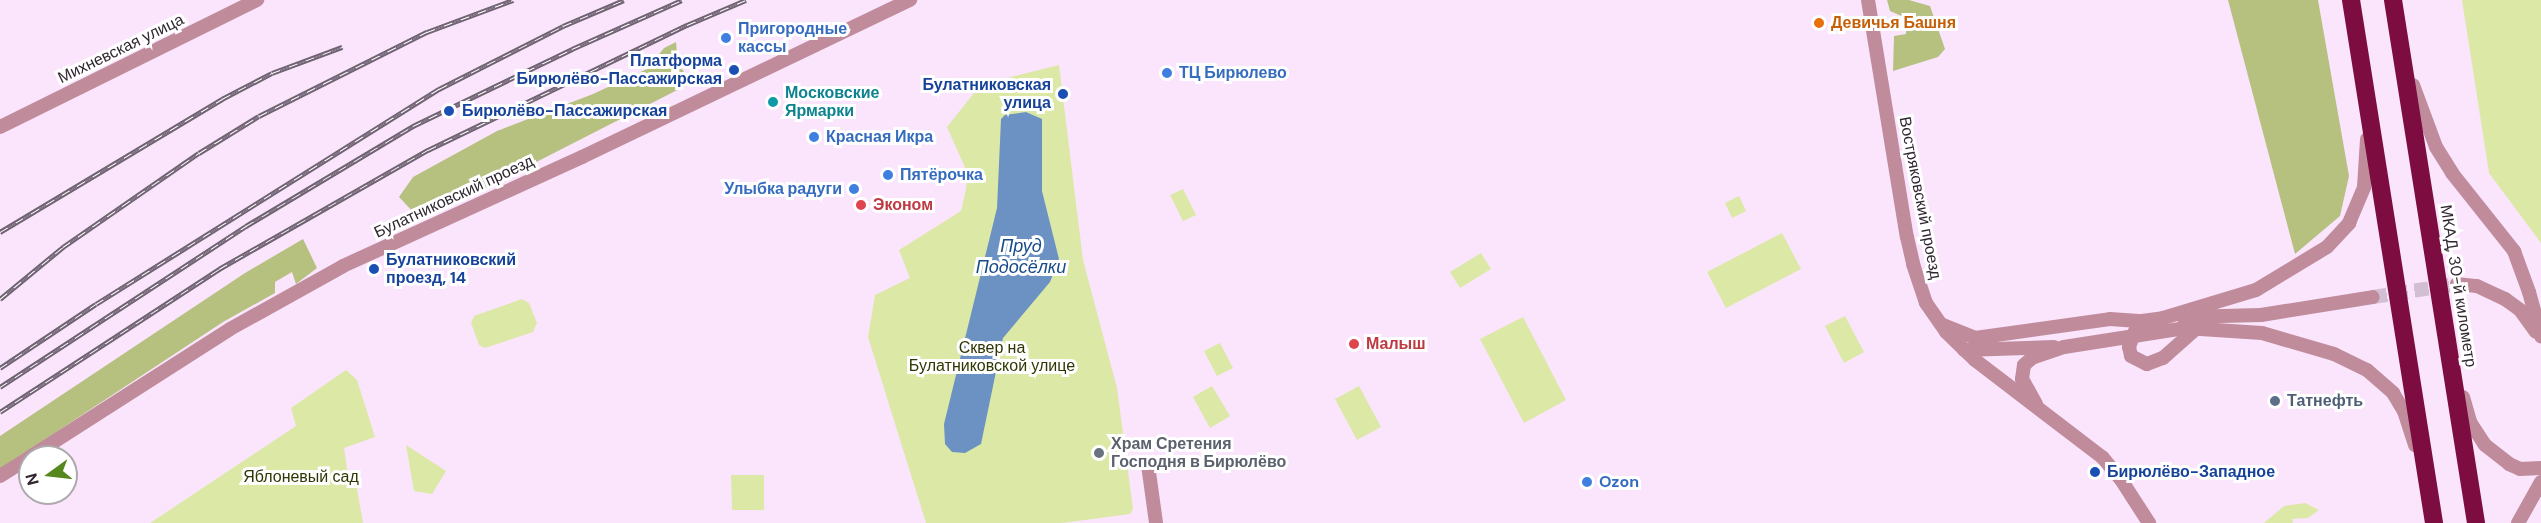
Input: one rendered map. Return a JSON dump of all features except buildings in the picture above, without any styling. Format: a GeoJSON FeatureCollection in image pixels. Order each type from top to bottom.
{"type":"FeatureCollection","features":[{"type":"Feature","properties":{"kind":"highway"},"geometry":{"type":"LineString","coordinates":[[2351,0],[2434,521]]}},
{"type":"Feature","properties":{"kind":"highway","name":"МКАД, 30-й километр"},"geometry":{"type":"LineString","coordinates":[[2393,0],[2476,523]]}},
{"type":"Feature","properties":{"kind":"street","name":"Михневская улица"},"geometry":{"type":"LineString","coordinates":[[0,128],[257,0]]}},
{"type":"Feature","properties":{"kind":"street","name":"Булатниковский проезд"},"geometry":{"type":"LineString","coordinates":[[49,445],[230,329],[343,266],[582,157],[910,0]]}},
{"type":"Feature","properties":{"kind":"street","name":"Востряковский проезд"},"geometry":{"type":"LineString","coordinates":[[1868,0],[1912,264],[1926,303],[1939,323],[1964,350],[1978,355]]}},
{"type":"Feature","properties":{"kind":"street"},"geometry":{"type":"LineString","coordinates":[[2402,54],[2436,147],[2452,173],[2514,251],[2529,292],[2541,336]]}},
{"type":"Feature","properties":{"kind":"street"},"geometry":{"type":"LineString","coordinates":[[2163,318],[2256,290],[2327,247],[2349,223],[2364,187],[2367,164],[2361,63]]}},
{"type":"Feature","properties":{"kind":"street"},"geometry":{"type":"LineString","coordinates":[[2457,284],[2477,286],[2505,299],[2530,322],[2541,342]]}},
{"type":"Feature","properties":{"kind":"street"},"geometry":{"type":"LineString","coordinates":[[2142,321],[2128,347],[2131,356],[2147,364],[2163,358],[2192,330],[2207,323],[2373,297]]}},
{"type":"Feature","properties":{"kind":"street"},"geometry":{"type":"LineString","coordinates":[[2442,307],[2464,402],[2476,434],[2490,451],[2510,464],[2520,469],[2541,468]]}},
{"type":"Feature","properties":{"kind":"street"},"geometry":{"type":"LineString","coordinates":[[1939,323],[1975,338],[2110,319],[2142,321],[2163,318],[2244,316]]}},
{"type":"Feature","properties":{"kind":"street"},"geometry":{"type":"LineString","coordinates":[[1978,355],[2064,346],[2185,328],[2262,333],[2313,347],[2352,362],[2382,382],[2404,411],[2434,521]]}},
{"type":"Feature","properties":{"kind":"street"},"geometry":{"type":"LineString","coordinates":[[1978,355],[1989,342],[2009,335]]}},
{"type":"Feature","properties":{"kind":"street"},"geometry":{"type":"LineString","coordinates":[[2040,411],[2022,379],[2024,365],[2032,358],[2064,346]]}},
{"type":"Feature","properties":{"kind":"street"},"geometry":{"type":"LineString","coordinates":[[1978,355],[2040,411],[2103,458],[2120,478],[2149,523]]}},
{"type":"Feature","properties":{"kind":"street","name":"Булатниковский проезд"},"geometry":{"type":"LineString","coordinates":[[0,476],[18,465]]}},
{"type":"Feature","properties":{"kind":"street"},"geometry":{"type":"LineString","coordinates":[[1148,465],[1156,523]]}},
{"type":"Feature","properties":{"kind":"street"},"geometry":{"type":"LineString","coordinates":[[2518,523],[2541,482]]}},
{"type":"Feature","properties":{"kind":"green space"},"geometry":{"type":"Polygon","coordinates":[[[1887,0],[1909,0],[1930,6],[1945,49],[1938,57],[1893,71],[1894,36],[1906,34],[1906,18],[1890,11],[1887,0]]]}},
{"type":"Feature","properties":{"kind":"green space"},"geometry":{"type":"Polygon","coordinates":[[[2228,0],[2318,0],[2349,176],[2340,216],[2295,254],[2228,0]]]}},
{"type":"Feature","properties":{"kind":"green space"},"geometry":{"type":"Polygon","coordinates":[[[2462,0],[2541,0],[2541,243],[2489,173],[2462,0]]]}},
{"type":"Feature","properties":{"kind":"green space"},"geometry":{"type":"Polygon","coordinates":[[[676,42],[677,53],[664,58],[662,65],[674,65],[683,70],[689,84],[433,215],[415,214],[399,197],[413,177],[497,131],[593,94],[647,69],[664,48],[676,42]]]}},
{"type":"Feature","properties":{"kind":"green space","name":"Сквер на Булатниковской улице"},"geometry":{"type":"Polygon","coordinates":[[[1059,65],[1083,260],[1117,388],[1133,509],[1130,514],[1062,523],[926,523],[868,337],[875,295],[910,278],[899,250],[961,211],[967,172],[947,127],[974,93],[1007,78],[1059,65]]]}},
{"type":"Feature","properties":{"kind":"green space"},"geometry":{"type":"Polygon","coordinates":[[[1183,189],[1196,215],[1183,221],[1170,195],[1183,189]]]}},
{"type":"Feature","properties":{"kind":"green space"},"geometry":{"type":"Polygon","coordinates":[[[1739,196],[1746,211],[1732,218],[1725,203],[1739,196]]]}},
{"type":"Feature","properties":{"kind":"green space"},"geometry":{"type":"Polygon","coordinates":[[[1782,233],[1801,269],[1726,308],[1707,272],[1782,233]]]}},
{"type":"Feature","properties":{"kind":"green space"},"geometry":{"type":"Polygon","coordinates":[[[303,239],[317,268],[296,284],[292,272],[275,282],[275,293],[223,322],[36,445],[18,445],[18,457],[0,469],[0,436],[245,273],[303,239]]]}},
{"type":"Feature","properties":{"kind":"green space"},"geometry":{"type":"Polygon","coordinates":[[[1481,253],[1491,269],[1460,288],[1450,272],[1481,253]]]}},
{"type":"Feature","properties":{"kind":"green space"},"geometry":{"type":"Polygon","coordinates":[[[522,299],[529,303],[537,323],[533,332],[485,348],[479,345],[471,323],[474,316],[522,299]]]}},
{"type":"Feature","properties":{"kind":"green space"},"geometry":{"type":"Polygon","coordinates":[[[1845,316],[1864,352],[1844,363],[1825,326],[1845,316]]]}},
{"type":"Feature","properties":{"kind":"green space"},"geometry":{"type":"Polygon","coordinates":[[[1523,317],[1566,400],[1524,423],[1480,339],[1523,317]]]}},
{"type":"Feature","properties":{"kind":"green space"},"geometry":{"type":"Polygon","coordinates":[[[1220,343],[1233,368],[1217,376],[1204,351],[1220,343]]]}},
{"type":"Feature","properties":{"kind":"green space","name":"Яблоневый сад"},"geometry":{"type":"Polygon","coordinates":[[[346,370],[357,380],[375,437],[344,448],[349,483],[356,483],[363,523],[150,523],[296,426],[291,408],[346,370]]]}},
{"type":"Feature","properties":{"kind":"green space"},"geometry":{"type":"Polygon","coordinates":[[[1212,386],[1230,416],[1210,428],[1193,397],[1212,386]]]}},
{"type":"Feature","properties":{"kind":"green space"},"geometry":{"type":"Polygon","coordinates":[[[1359,386],[1381,427],[1357,440],[1335,399],[1359,386]]]}},
{"type":"Feature","properties":{"kind":"green space"},"geometry":{"type":"Polygon","coordinates":[[[406,445],[446,471],[432,494],[414,491],[406,445]]]}},
{"type":"Feature","properties":{"kind":"green space"},"geometry":{"type":"Polygon","coordinates":[[[731,475],[764,475],[764,510],[732,510],[731,475]]]}},
{"type":"Feature","properties":{"kind":"green space"},"geometry":{"type":"Polygon","coordinates":[[[2305,503],[2319,510],[2308,518],[2292,519],[2293,523],[2264,523],[2284,506],[2305,503]]]}},
{"type":"Feature","properties":{"kind":"water","name":"Пруд Подосёлки"},"geometry":{"type":"Polygon","coordinates":[[[1026,112],[1042,119],[1042,191],[1059,259],[1050,282],[1003,338],[981,444],[965,453],[952,452],[945,444],[944,424],[997,208],[1001,119],[1005,115],[1026,112]]]}},
{"type":"Feature","properties":{"kind":"tunnel"},"geometry":{"type":"LineString","coordinates":[[2373,297],[2457,284]]}},
{"type":"Feature","properties":{"kind":"railway"},"geometry":{"type":"LineString","coordinates":[[0,299],[63,247],[199,153],[259,116],[427,32],[513,0]]}},
{"type":"Feature","properties":{"kind":"railway"},"geometry":{"type":"LineString","coordinates":[[0,368],[96,304],[439,89],[563,26],[624,0]]}},
{"type":"Feature","properties":{"kind":"railway"},"geometry":{"type":"LineString","coordinates":[[0,387],[246,226],[413,126],[572,49],[682,0]]}},
{"type":"Feature","properties":{"kind":"railway"},"geometry":{"type":"LineString","coordinates":[[0,412],[219,269],[428,150],[687,25],[746,0]]}},
{"type":"Feature","properties":{"kind":"railway"},"geometry":{"type":"LineString","coordinates":[[0,232],[222,99],[272,73],[342,47]]}},
{"type":"Feature","properties":{"kind":"place","name":"Девичья Башня"},"geometry":{"type":"Point","coordinates":[1819,23]}},
{"type":"Feature","properties":{"kind":"place","name":"Пригородные кассы"},"geometry":{"type":"Point","coordinates":[726,38]}},
{"type":"Feature","properties":{"kind":"place","name":"Платформа Бирюлёво-Пассажирская"},"geometry":{"type":"Point","coordinates":[734,70]}},
{"type":"Feature","properties":{"kind":"place","name":"ТЦ Бирюлево"},"geometry":{"type":"Point","coordinates":[1167,73]}},
{"type":"Feature","properties":{"kind":"place","name":"Булатниковская улица"},"geometry":{"type":"Point","coordinates":[1063,94]}},
{"type":"Feature","properties":{"kind":"place","name":"Московские Ярмарки"},"geometry":{"type":"Point","coordinates":[773,102]}},
{"type":"Feature","properties":{"kind":"place","name":"Бирюлёво-Пассажирская"},"geometry":{"type":"Point","coordinates":[449,111]}},
{"type":"Feature","properties":{"kind":"place","name":"Красная Икра"},"geometry":{"type":"Point","coordinates":[814,137]}},
{"type":"Feature","properties":{"kind":"place","name":"Пятёрочка"},"geometry":{"type":"Point","coordinates":[888,175]}},
{"type":"Feature","properties":{"kind":"place","name":"Улыбка радуги"},"geometry":{"type":"Point","coordinates":[854,189]}},
{"type":"Feature","properties":{"kind":"place","name":"Эконом"},"geometry":{"type":"Point","coordinates":[861,205]}},
{"type":"Feature","properties":{"kind":"place","name":"Булатниковский проезд, 14"},"geometry":{"type":"Point","coordinates":[374,269]}},
{"type":"Feature","properties":{"kind":"place","name":"Малыш"},"geometry":{"type":"Point","coordinates":[1354,344]}},
{"type":"Feature","properties":{"kind":"place","name":"Татнефть"},"geometry":{"type":"Point","coordinates":[2275,401]}},
{"type":"Feature","properties":{"kind":"place","name":"Храм Сретения Господня в Бирюлёво"},"geometry":{"type":"Point","coordinates":[1099,453]}},
{"type":"Feature","properties":{"kind":"place","name":"Бирюлёво-Западное"},"geometry":{"type":"Point","coordinates":[2095,472]}},
{"type":"Feature","properties":{"kind":"place","name":"Ozon"},"geometry":{"type":"Point","coordinates":[1587,482]}}]}
